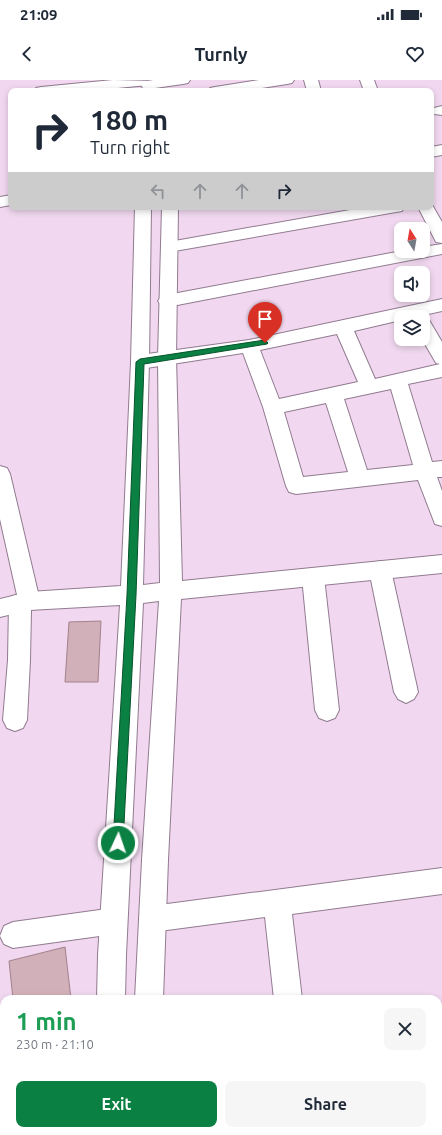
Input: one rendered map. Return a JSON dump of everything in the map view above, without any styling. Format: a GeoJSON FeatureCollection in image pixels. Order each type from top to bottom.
{"type":"FeatureCollection","features":[{"type":"Feature","properties":{"kind":"street"},"geometry":{"type":"LineString","coordinates":[[235,88],[287,80]]}},
{"type":"Feature","properties":{"kind":"street"},"geometry":{"type":"LineString","coordinates":[[87,88],[174,83]]}},
{"type":"Feature","properties":{"kind":"street"},"geometry":{"type":"LineString","coordinates":[[111,995],[132,595],[140,362],[143,210]]}},
{"type":"Feature","properties":{"kind":"street"},"geometry":{"type":"LineString","coordinates":[[149,995],[152,919],[171,591],[167,358],[170,210]]}},
{"type":"Feature","properties":{"kind":"street"},"geometry":{"type":"LineString","coordinates":[[169,247],[379,210]]}},
{"type":"Feature","properties":{"kind":"street"},"geometry":{"type":"LineString","coordinates":[[433,210],[442,238]]}},
{"type":"Feature","properties":{"kind":"street"},"geometry":{"type":"LineString","coordinates":[[167,301],[442,249]]}},
{"type":"Feature","properties":{"kind":"street"},"geometry":{"type":"LineString","coordinates":[[430,311],[442,305]]}},
{"type":"Feature","properties":{"kind":"street"},"geometry":{"type":"LineString","coordinates":[[140,362],[249,346],[343,327],[394,320]]}},
{"type":"Feature","properties":{"kind":"street"},"geometry":{"type":"LineString","coordinates":[[343,327],[369,386]]}},
{"type":"Feature","properties":{"kind":"street"},"geometry":{"type":"LineString","coordinates":[[430,337],[442,358]]}},
{"type":"Feature","properties":{"kind":"street"},"geometry":{"type":"LineString","coordinates":[[249,346],[273,407],[296,486],[433,471]]}},
{"type":"Feature","properties":{"kind":"street"},"geometry":{"type":"LineString","coordinates":[[273,407],[398,381],[442,370]]}},
{"type":"Feature","properties":{"kind":"street"},"geometry":{"type":"LineString","coordinates":[[398,381],[433,471],[442,518]]}},
{"type":"Feature","properties":{"kind":"street"},"geometry":{"type":"LineString","coordinates":[[333,395],[360,478]]}},
{"type":"Feature","properties":{"kind":"street"},"geometry":{"type":"LineString","coordinates":[[0,474],[16,604],[19,660],[15,720]]}},
{"type":"Feature","properties":{"kind":"street"},"geometry":{"type":"LineString","coordinates":[[16,604],[132,595],[442,564]]}},
{"type":"Feature","properties":{"kind":"street"},"geometry":{"type":"LineString","coordinates":[[380,570],[406,692]]}},
{"type":"Feature","properties":{"kind":"street"},"geometry":{"type":"LineString","coordinates":[[313,577],[327,710]]}},
{"type":"Feature","properties":{"kind":"street"},"geometry":{"type":"LineString","coordinates":[[152,919],[442,882]]}},
{"type":"Feature","properties":{"kind":"street"},"geometry":{"type":"LineString","coordinates":[[277,903],[288,995]]}},
{"type":"Feature","properties":{"kind":"street"},"geometry":{"type":"LineString","coordinates":[[13,935],[114,920]]}},
{"type":"Feature","properties":{"kind":"building"},"geometry":{"type":"Polygon","coordinates":[[[101,621],[98,682],[65,682],[69,622],[101,621]]]}},
{"type":"Feature","properties":{"kind":"building"},"geometry":{"type":"Polygon","coordinates":[[[65,947],[71,995],[13,995],[9,961],[65,947]]]}},
{"type":"Feature","properties":{"kind":"route"},"geometry":{"type":"LineString","coordinates":[[118,843],[132,595],[140,362],[265,343]]}}]}
